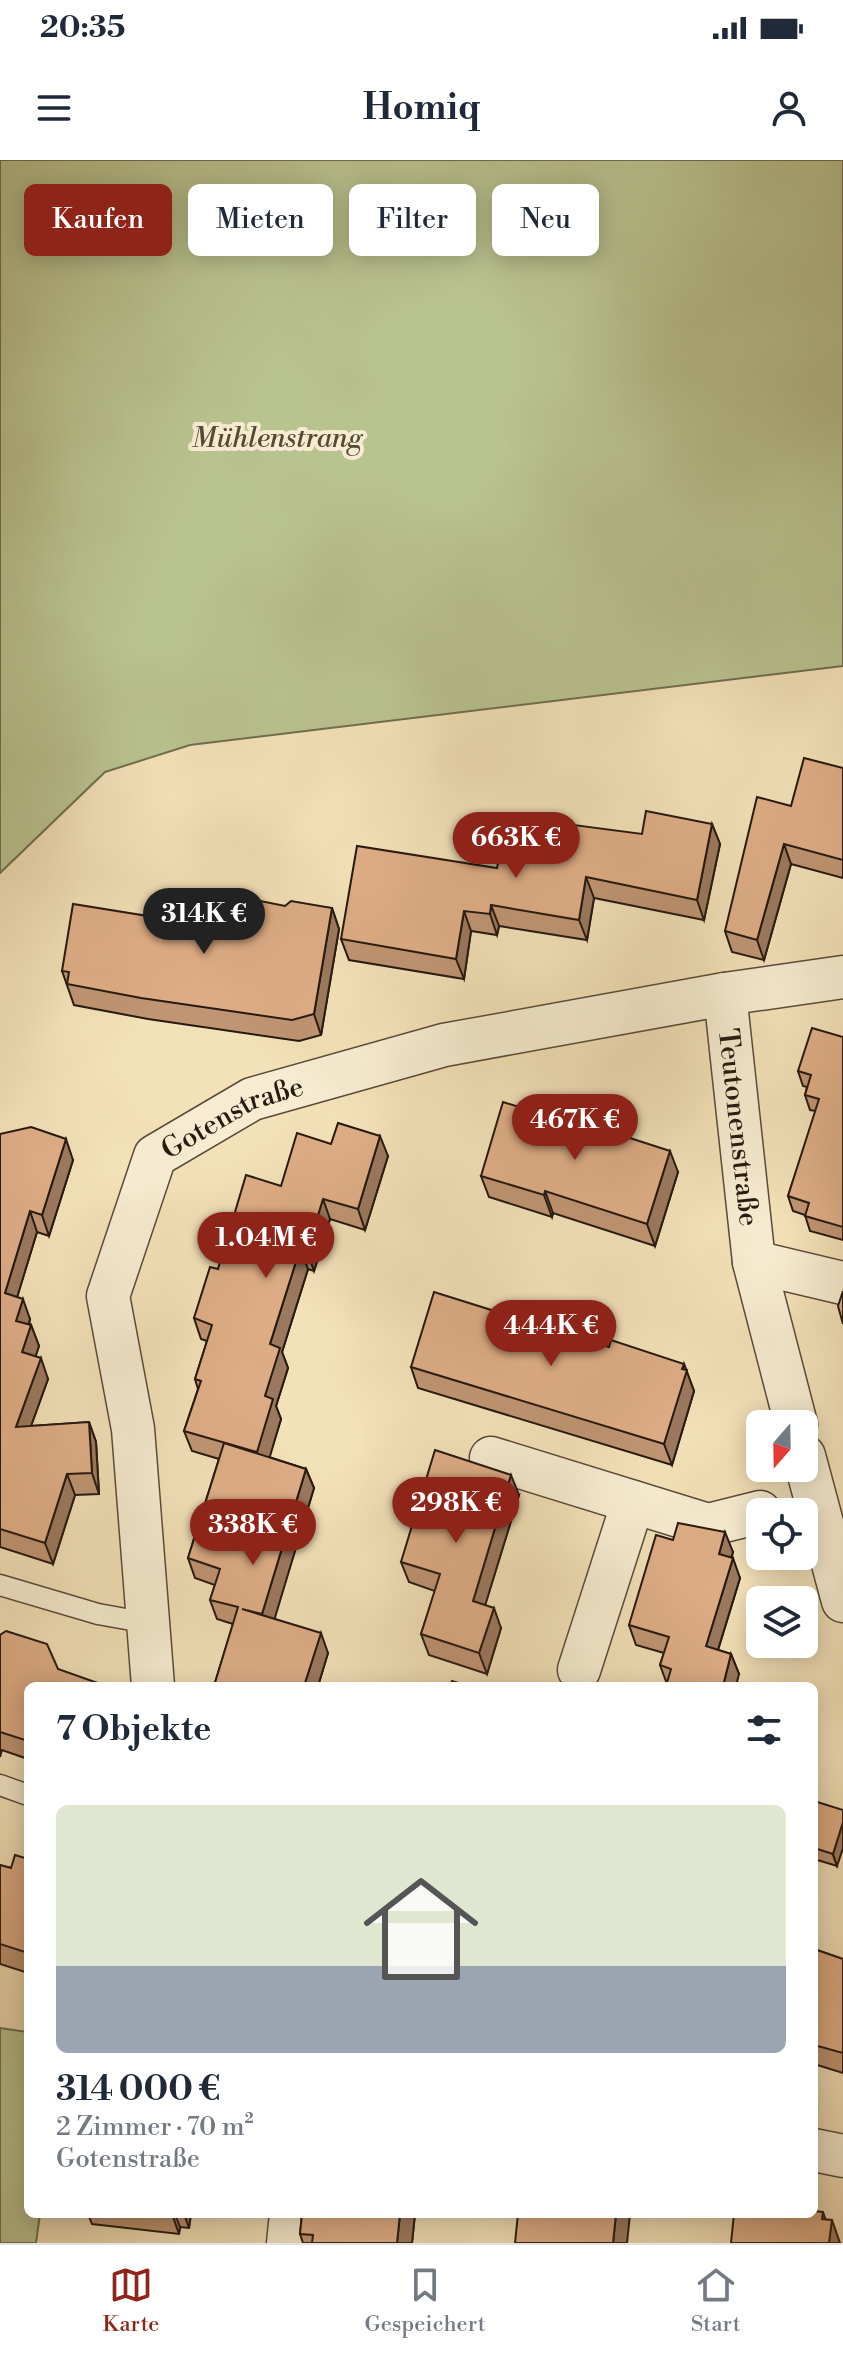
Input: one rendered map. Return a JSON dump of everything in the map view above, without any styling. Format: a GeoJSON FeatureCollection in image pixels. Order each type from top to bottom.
{"type":"FeatureCollection","features":[{"type":"Feature","properties":{"kind":"street","name":"Gotenstraße"},"geometry":{"type":"LineString","coordinates":[[153,1682],[133,1429],[108,1296],[155,1156],[252,1099],[444,1045],[725,994],[843,977]]}},
{"type":"Feature","properties":{"kind":"street","name":"Teutonenstraße"},"geometry":{"type":"LineString","coordinates":[[725,994],[754,1262],[792,1410]]}},
{"type":"Feature","properties":{"kind":"street","name":"Teutonenstraße"},"geometry":{"type":"LineString","coordinates":[[754,1262],[843,1283]]}},
{"type":"Feature","properties":{"kind":"street"},"geometry":{"type":"LineString","coordinates":[[491,1458],[708,1525],[746,1516]]}},
{"type":"Feature","properties":{"kind":"street"},"geometry":{"type":"LineString","coordinates":[[579,1670],[633,1502]]}},
{"type":"Feature","properties":{"kind":"street"},"geometry":{"type":"LineString","coordinates":[[818,1507],[838,1562],[843,1601]]}},
{"type":"Feature","properties":{"kind":"street"},"geometry":{"type":"LineString","coordinates":[[818,2151],[843,2156]]}},
{"type":"Feature","properties":{"kind":"street"},"geometry":{"type":"LineString","coordinates":[[288,2243],[291,2218]]}},
{"type":"Feature","properties":{"kind":"lane"},"geometry":{"type":"LineString","coordinates":[[0,1585],[98,1614],[148,1623]]}},
{"type":"Feature","properties":{"kind":"lane"},"geometry":{"type":"LineString","coordinates":[[0,1785],[24,1794]]}},
{"type":"Feature","properties":{"kind":"green space","name":"Mühlenstrang"},"geometry":{"type":"Polygon","coordinates":[[[0,160],[843,160],[843,666],[190,745],[105,772],[0,873],[0,160]]]}},
{"type":"Feature","properties":{"kind":"green space"},"geometry":{"type":"Polygon","coordinates":[[[0,2028],[24,2031],[24,2218],[39,2218],[36,2243],[0,2243],[0,2028]]]}},
{"type":"Feature","properties":{"kind":"building"},"geometry":{"type":"Polygon","coordinates":[[[804,758],[843,768],[843,860],[784,844],[757,940],[725,931],[757,797],[791,806],[804,758]]]}},
{"type":"Feature","properties":{"kind":"building"},"geometry":{"type":"Polygon","coordinates":[[[646,811],[712,824],[697,900],[586,877],[579,920],[491,905],[490,914],[464,911],[456,959],[341,939],[357,846],[497,868],[502,842],[524,846],[528,819],[642,834],[646,811]]]}},
{"type":"Feature","properties":{"kind":"building"},"geometry":{"type":"Polygon","coordinates":[[[250,899],[285,906],[291,901],[332,908],[314,1014],[292,1020],[67,984],[69,972],[62,971],[73,904],[148,916],[150,900],[248,917],[250,899]]]}},
{"type":"Feature","properties":{"kind":"building"},"geometry":{"type":"Polygon","coordinates":[[[812,1028],[843,1037],[843,1227],[805,1216],[809,1203],[788,1196],[819,1099],[805,1095],[811,1075],[798,1071],[812,1028]]]}},
{"type":"Feature","properties":{"kind":"building"},"geometry":{"type":"Polygon","coordinates":[[[503,1102],[532,1111],[534,1107],[670,1151],[647,1224],[545,1191],[544,1195],[481,1176],[503,1102]]]}},
{"type":"Feature","properties":{"kind":"building"},"geometry":{"type":"Polygon","coordinates":[[[338,1123],[380,1136],[358,1209],[323,1199],[307,1251],[300,1249],[270,1344],[280,1348],[265,1396],[273,1399],[257,1452],[184,1431],[201,1381],[195,1379],[212,1325],[194,1318],[210,1267],[218,1269],[246,1175],[281,1186],[297,1133],[331,1144],[338,1123]]]}},
{"type":"Feature","properties":{"kind":"building"},"geometry":{"type":"Polygon","coordinates":[[[31,1127],[66,1139],[42,1215],[30,1211],[5,1293],[23,1299],[16,1321],[31,1325],[22,1352],[41,1358],[16,1427],[89,1422],[92,1473],[67,1474],[45,1543],[0,1529],[0,1134],[31,1127]]]}},
{"type":"Feature","properties":{"kind":"building"},"geometry":{"type":"Polygon","coordinates":[[[843,1291],[843,1324],[838,1306],[843,1291]]]}},
{"type":"Feature","properties":{"kind":"building"},"geometry":{"type":"Polygon","coordinates":[[[434,1292],[609,1347],[611,1340],[684,1364],[682,1369],[687,1370],[664,1444],[411,1367],[434,1292]]]}},
{"type":"Feature","properties":{"kind":"building"},"geometry":{"type":"Polygon","coordinates":[[[224,1443],[306,1469],[262,1614],[242,1609],[321,1633],[305,1682],[215,1682],[238,1607],[210,1600],[220,1569],[188,1558],[224,1443]]]}},
{"type":"Feature","properties":{"kind":"building"},"geometry":{"type":"Polygon","coordinates":[[[435,1450],[511,1475],[473,1601],[494,1608],[479,1653],[421,1634],[440,1574],[401,1562],[435,1450]]]}},
{"type":"Feature","properties":{"kind":"building"},"geometry":{"type":"Polygon","coordinates":[[[678,1523],[725,1532],[719,1554],[733,1558],[706,1646],[731,1654],[724,1682],[667,1682],[671,1669],[660,1665],[669,1637],[629,1625],[656,1535],[673,1540],[678,1523]]]}},
{"type":"Feature","properties":{"kind":"building"},"geometry":{"type":"Polygon","coordinates":[[[6,1631],[47,1644],[58,1669],[95,1682],[24,1682],[24,1740],[0,1732],[0,1635],[6,1631]]]}},
{"type":"Feature","properties":{"kind":"building"},"geometry":{"type":"Polygon","coordinates":[[[818,1802],[843,1810],[843,1822],[833,1854],[818,1849],[818,1802]]]}},
{"type":"Feature","properties":{"kind":"building"},"geometry":{"type":"Polygon","coordinates":[[[15,1855],[24,1858],[24,1952],[0,1944],[0,1865],[11,1868],[15,1855]]]}},
{"type":"Feature","properties":{"kind":"building"},"geometry":{"type":"Polygon","coordinates":[[[818,1950],[843,1959],[843,2053],[818,2046],[818,1950]]]}},
{"type":"Feature","properties":{"kind":"building"},"geometry":{"type":"Polygon","coordinates":[[[818,2211],[823,2212],[822,2219],[832,2220],[829,2243],[731,2243],[734,2218],[818,2218],[818,2211]]]}},
{"type":"Feature","properties":{"kind":"building"},"geometry":{"type":"Polygon","coordinates":[[[302,2218],[400,2218],[397,2243],[312,2243],[313,2235],[300,2234],[302,2218]]]}},
{"type":"Feature","properties":{"kind":"building"},"geometry":{"type":"Polygon","coordinates":[[[518,2218],[616,2218],[613,2243],[515,2243],[518,2218]]]}}]}
